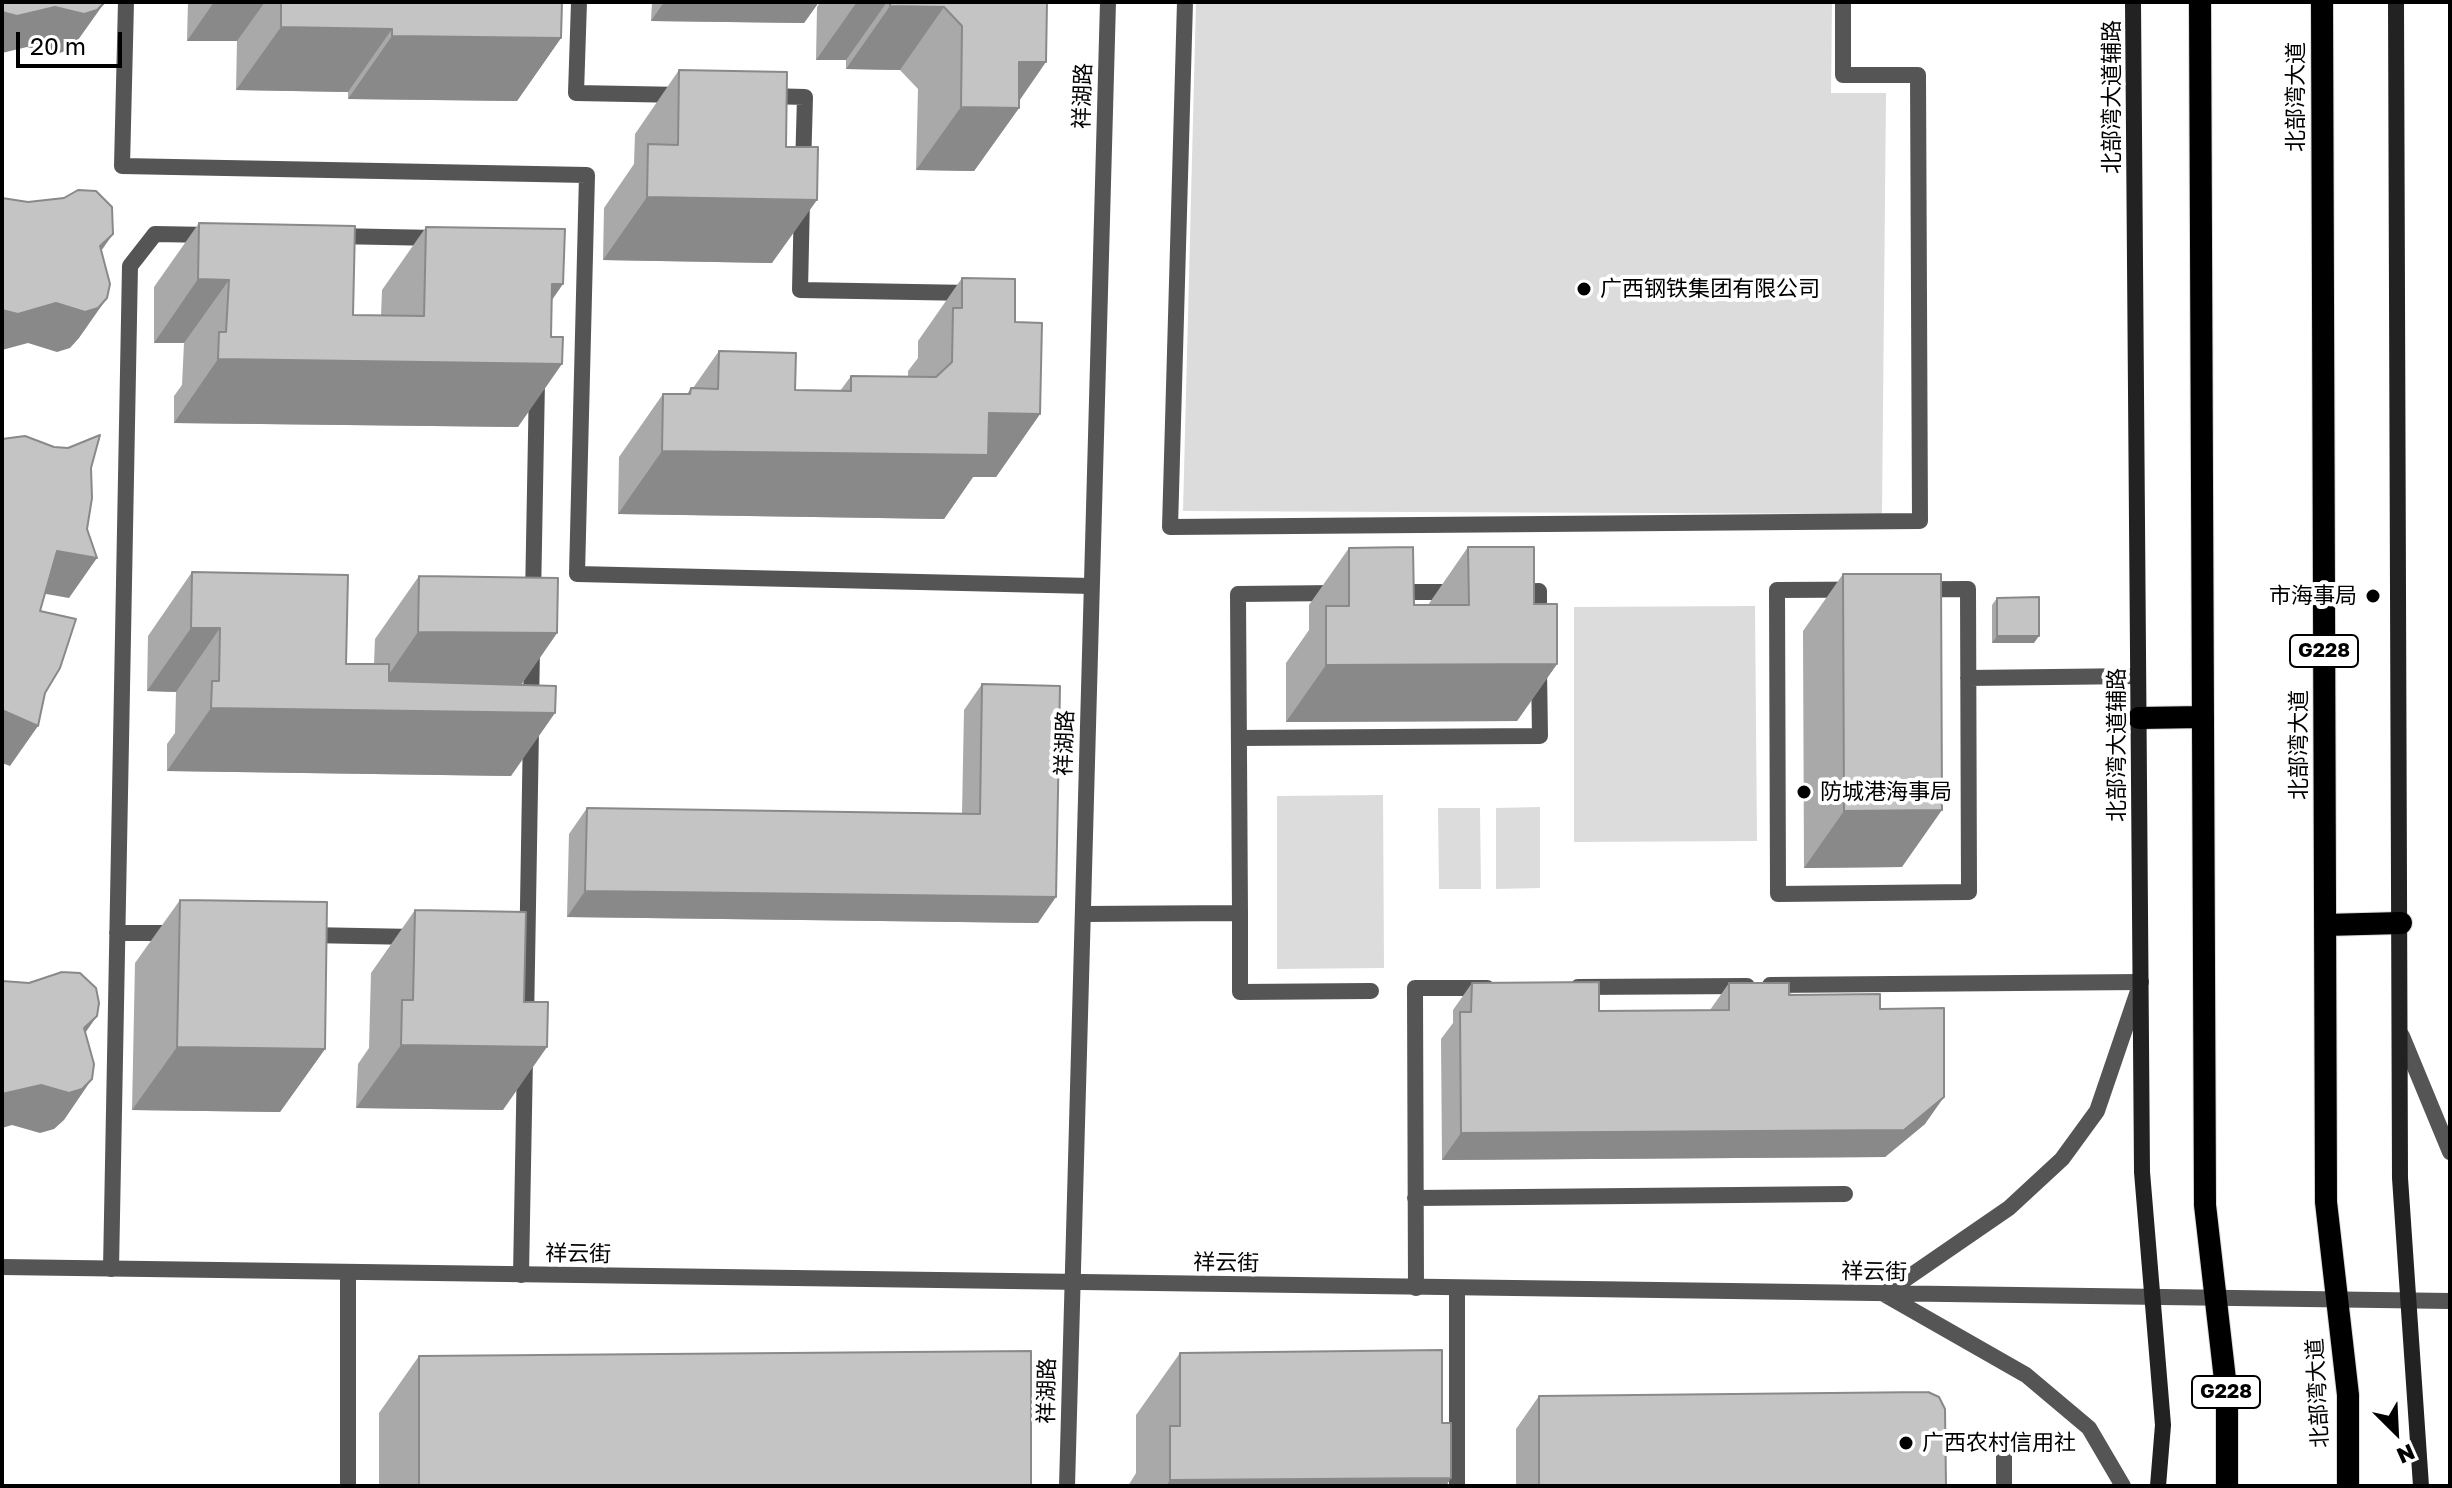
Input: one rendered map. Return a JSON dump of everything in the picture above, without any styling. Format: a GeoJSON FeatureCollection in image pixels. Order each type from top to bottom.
{"type":"FeatureCollection","features":[{"type":"Feature","properties":{"kind":"highway"},"geometry":{"type":"LineString","coordinates":[[2200,2],[2205,1205],[2215,1299]]}},
{"type":"Feature","properties":{"kind":"highway","name":"北部湾大道"},"geometry":{"type":"LineString","coordinates":[[2322,2],[2326,1202],[2348,1395],[2348,1486]]}},
{"type":"Feature","properties":{"kind":"highway"},"geometry":{"type":"LineString","coordinates":[[2139,718],[2203,717]]}},
{"type":"Feature","properties":{"kind":"highway"},"geometry":{"type":"LineString","coordinates":[[2325,925],[2401,923]]}},
{"type":"Feature","properties":{"kind":"highway","name":"G228"},"geometry":{"type":"LineString","coordinates":[[2215,1299],[2227,1397],[2227,1486]]}},
{"type":"Feature","properties":{"kind":"main road","name":"北部湾大道辅路"},"geometry":{"type":"LineString","coordinates":[[2133,2],[2142,1172],[2163,1425],[2158,1486]]}},
{"type":"Feature","properties":{"kind":"main road"},"geometry":{"type":"LineString","coordinates":[[2396,2],[2402,1036],[2400,1178],[2421,1486]]}},
{"type":"Feature","properties":{"kind":"street"},"geometry":{"type":"LineString","coordinates":[[126,2],[122,166],[587,175],[577,574],[1091,586]]}},
{"type":"Feature","properties":{"kind":"street"},"geometry":{"type":"LineString","coordinates":[[579,2],[576,93],[702,95]]}},
{"type":"Feature","properties":{"kind":"street","name":"祥湖路"},"geometry":{"type":"LineString","coordinates":[[1067,1486],[1108,2]]}},
{"type":"Feature","properties":{"kind":"street"},"geometry":{"type":"LineString","coordinates":[[1185,2],[1170,527],[1920,521],[1918,75],[1843,75],[1843,2]]}},
{"type":"Feature","properties":{"kind":"street"},"geometry":{"type":"LineString","coordinates":[[746,96],[805,97],[800,290],[975,293]]}},
{"type":"Feature","properties":{"kind":"street"},"geometry":{"type":"LineString","coordinates":[[111,1269],[130,266],[155,234],[232,235]]}},
{"type":"Feature","properties":{"kind":"street"},"geometry":{"type":"LineString","coordinates":[[309,236],[462,238]]}},
{"type":"Feature","properties":{"kind":"street"},"geometry":{"type":"LineString","coordinates":[[521,1275],[519,938],[533,623],[538,362]]}},
{"type":"Feature","properties":{"kind":"street"},"geometry":{"type":"LineString","coordinates":[[1968,589],[1968,678],[1969,892],[1778,894],[1777,590],[1968,589]]}},
{"type":"Feature","properties":{"kind":"street"},"geometry":{"type":"LineString","coordinates":[[1239,738],[1540,736],[1539,591],[1381,592]]}},
{"type":"Feature","properties":{"kind":"street"},"geometry":{"type":"LineString","coordinates":[[1349,593],[1238,594],[1240,992],[1371,991]]}},
{"type":"Feature","properties":{"kind":"street"},"geometry":{"type":"LineString","coordinates":[[1968,678],[2138,676]]}},
{"type":"Feature","properties":{"kind":"street"},"geometry":{"type":"LineString","coordinates":[[1083,914],[1240,913]]}},
{"type":"Feature","properties":{"kind":"street"},"geometry":{"type":"LineString","coordinates":[[117,933],[196,934]]}},
{"type":"Feature","properties":{"kind":"street"},"geometry":{"type":"LineString","coordinates":[[291,935],[433,937]]}},
{"type":"Feature","properties":{"kind":"street"},"geometry":{"type":"LineString","coordinates":[[1557,987],[2141,982],[2097,1111],[2062,1159],[2009,1208],[1884,1294],[2026,1375],[2089,1428],[2123,1486]]}},
{"type":"Feature","properties":{"kind":"street"},"geometry":{"type":"LineString","coordinates":[[1416,1288],[1415,988],[1509,988]]}},
{"type":"Feature","properties":{"kind":"street"},"geometry":{"type":"LineString","coordinates":[[2402,1036],[2450,1152]]}},
{"type":"Feature","properties":{"kind":"street"},"geometry":{"type":"LineString","coordinates":[[1415,1198],[1845,1194]]}},
{"type":"Feature","properties":{"kind":"street","name":"祥云街"},"geometry":{"type":"LineString","coordinates":[[2,1267],[2450,1301]]}},
{"type":"Feature","properties":{"kind":"street"},"geometry":{"type":"LineString","coordinates":[[348,1272],[348,1486]]}},
{"type":"Feature","properties":{"kind":"street"},"geometry":{"type":"LineString","coordinates":[[1457,1288],[1457,1486]]}},
{"type":"Feature","properties":{"kind":"street"},"geometry":{"type":"LineString","coordinates":[[2004,1440],[2004,1486]]}},
{"type":"Feature","properties":{"kind":"shaded area","name":"广西钢铁集团有限公司"},"geometry":{"type":"Polygon","coordinates":[[[1196,2],[1832,2],[1831,93],[1886,93],[1882,514],[1183,511],[1196,2]]]}},
{"type":"Feature","properties":{"kind":"shaded area"},"geometry":{"type":"Polygon","coordinates":[[[1755,606],[1757,841],[1574,842],[1574,607],[1755,606]]]}},
{"type":"Feature","properties":{"kind":"shaded area"},"geometry":{"type":"Polygon","coordinates":[[[1383,795],[1384,968],[1277,969],[1277,796],[1383,795]]]}},
{"type":"Feature","properties":{"kind":"shaded area"},"geometry":{"type":"Polygon","coordinates":[[[1540,807],[1540,888],[1496,889],[1496,808],[1540,807]]]}},
{"type":"Feature","properties":{"kind":"shaded area"},"geometry":{"type":"Polygon","coordinates":[[[1438,808],[1480,808],[1481,889],[1439,889],[1438,808]]]}},
{"type":"Feature","properties":{"kind":"building"},"geometry":{"type":"Polygon","coordinates":[[[2,2],[105,2],[97,10],[84,14],[55,7],[17,16],[2,12],[2,2]]]}},
{"type":"Feature","properties":{"kind":"building"},"geometry":{"type":"Polygon","coordinates":[[[281,2],[562,2],[561,38],[392,36],[392,29],[281,27],[281,2]]]}},
{"type":"Feature","properties":{"kind":"building"},"geometry":{"type":"Polygon","coordinates":[[[890,2],[1047,2],[1046,62],[1019,62],[1019,108],[961,107],[962,26],[944,7],[890,6],[890,2]]]}},
{"type":"Feature","properties":{"kind":"building"},"geometry":{"type":"Polygon","coordinates":[[[679,70],[787,72],[786,147],[818,147],[817,200],[647,197],[648,144],[678,145],[679,70]]]}},
{"type":"Feature","properties":{"kind":"building"},"geometry":{"type":"Polygon","coordinates":[[[78,190],[96,191],[112,207],[113,234],[100,246],[110,284],[107,298],[98,308],[85,312],[56,303],[18,314],[2,310],[2,198],[28,202],[64,198],[78,190]]]}},
{"type":"Feature","properties":{"kind":"building"},"geometry":{"type":"Polygon","coordinates":[[[199,223],[355,226],[353,315],[424,316],[426,227],[565,229],[563,284],[552,284],[551,337],[563,337],[562,364],[218,359],[219,332],[226,332],[229,280],[198,279],[199,223]]]}},
{"type":"Feature","properties":{"kind":"building"},"geometry":{"type":"Polygon","coordinates":[[[962,278],[1015,279],[1015,322],[1042,323],[1040,414],[989,413],[988,455],[662,451],[663,394],[690,394],[691,388],[718,389],[719,351],[796,353],[795,390],[851,391],[851,376],[936,377],[952,362],[953,308],[962,308],[962,278]]]}},
{"type":"Feature","properties":{"kind":"building"},"geometry":{"type":"Polygon","coordinates":[[[100,435],[91,468],[92,498],[87,529],[97,558],[57,551],[40,611],[76,619],[60,668],[45,693],[38,726],[4,711],[2,714],[2,439],[25,436],[54,447],[68,448],[100,435]]]}},
{"type":"Feature","properties":{"kind":"building"},"geometry":{"type":"Polygon","coordinates":[[[1413,547],[1414,605],[1469,605],[1468,547],[1534,547],[1534,604],[1557,604],[1557,664],[1326,665],[1326,606],[1349,606],[1349,548],[1413,547]]]}},
{"type":"Feature","properties":{"kind":"building"},"geometry":{"type":"Polygon","coordinates":[[[192,572],[348,575],[346,664],[389,664],[389,681],[556,686],[555,713],[211,708],[212,681],[219,681],[220,628],[191,628],[192,572]]]}},
{"type":"Feature","properties":{"kind":"building"},"geometry":{"type":"Polygon","coordinates":[[[1843,574],[1941,574],[1942,810],[1844,811],[1843,574]]]}},
{"type":"Feature","properties":{"kind":"building"},"geometry":{"type":"Polygon","coordinates":[[[419,576],[558,578],[557,633],[418,632],[419,576]]]}},
{"type":"Feature","properties":{"kind":"building"},"geometry":{"type":"Polygon","coordinates":[[[2039,597],[2039,636],[1997,636],[1997,598],[2039,597]]]}},
{"type":"Feature","properties":{"kind":"building"},"geometry":{"type":"Polygon","coordinates":[[[982,684],[1060,686],[1056,897],[585,891],[587,808],[980,814],[982,684]]]}},
{"type":"Feature","properties":{"kind":"building"},"geometry":{"type":"Polygon","coordinates":[[[180,900],[327,902],[325,1049],[177,1047],[180,900]]]}},
{"type":"Feature","properties":{"kind":"building"},"geometry":{"type":"Polygon","coordinates":[[[415,910],[526,912],[524,1002],[548,1002],[547,1047],[401,1045],[402,1000],[413,1000],[415,910]]]}},
{"type":"Feature","properties":{"kind":"building"},"geometry":{"type":"Polygon","coordinates":[[[62,972],[80,973],[96,988],[99,1003],[97,1016],[84,1028],[94,1064],[92,1079],[82,1089],[69,1093],[41,1085],[2,1094],[2,981],[29,983],[62,972]]]}},
{"type":"Feature","properties":{"kind":"building"},"geometry":{"type":"Polygon","coordinates":[[[1599,982],[1599,1011],[1729,1010],[1729,983],[1789,983],[1789,995],[1880,994],[1880,1009],[1944,1008],[1944,1097],[1904,1130],[1461,1133],[1460,1012],[1471,1012],[1472,983],[1599,982]]]}},
{"type":"Feature","properties":{"kind":"building"},"geometry":{"type":"Polygon","coordinates":[[[1442,1350],[1442,1423],[1451,1423],[1451,1478],[1170,1480],[1170,1426],[1180,1426],[1180,1353],[1442,1350]]]}},
{"type":"Feature","properties":{"kind":"building"},"geometry":{"type":"Polygon","coordinates":[[[1031,1351],[1031,1486],[419,1486],[419,1356],[1031,1351]]]}},
{"type":"Feature","properties":{"kind":"building"},"geometry":{"type":"Polygon","coordinates":[[[1928,1392],[1939,1397],[1945,1409],[1946,1486],[1539,1486],[1539,1396],[1928,1392]]]}},
{"type":"Feature","properties":{"kind":"place","name":"广西钢铁集团有限公司"},"geometry":{"type":"Point","coordinates":[1584,289]}},
{"type":"Feature","properties":{"kind":"place","name":"市海事局"},"geometry":{"type":"Point","coordinates":[2373,596]}},
{"type":"Feature","properties":{"kind":"place","name":"防城港海事局"},"geometry":{"type":"Point","coordinates":[1804,792]}},
{"type":"Feature","properties":{"kind":"place","name":"广西农村信用社"},"geometry":{"type":"Point","coordinates":[1906,1443]}}]}
